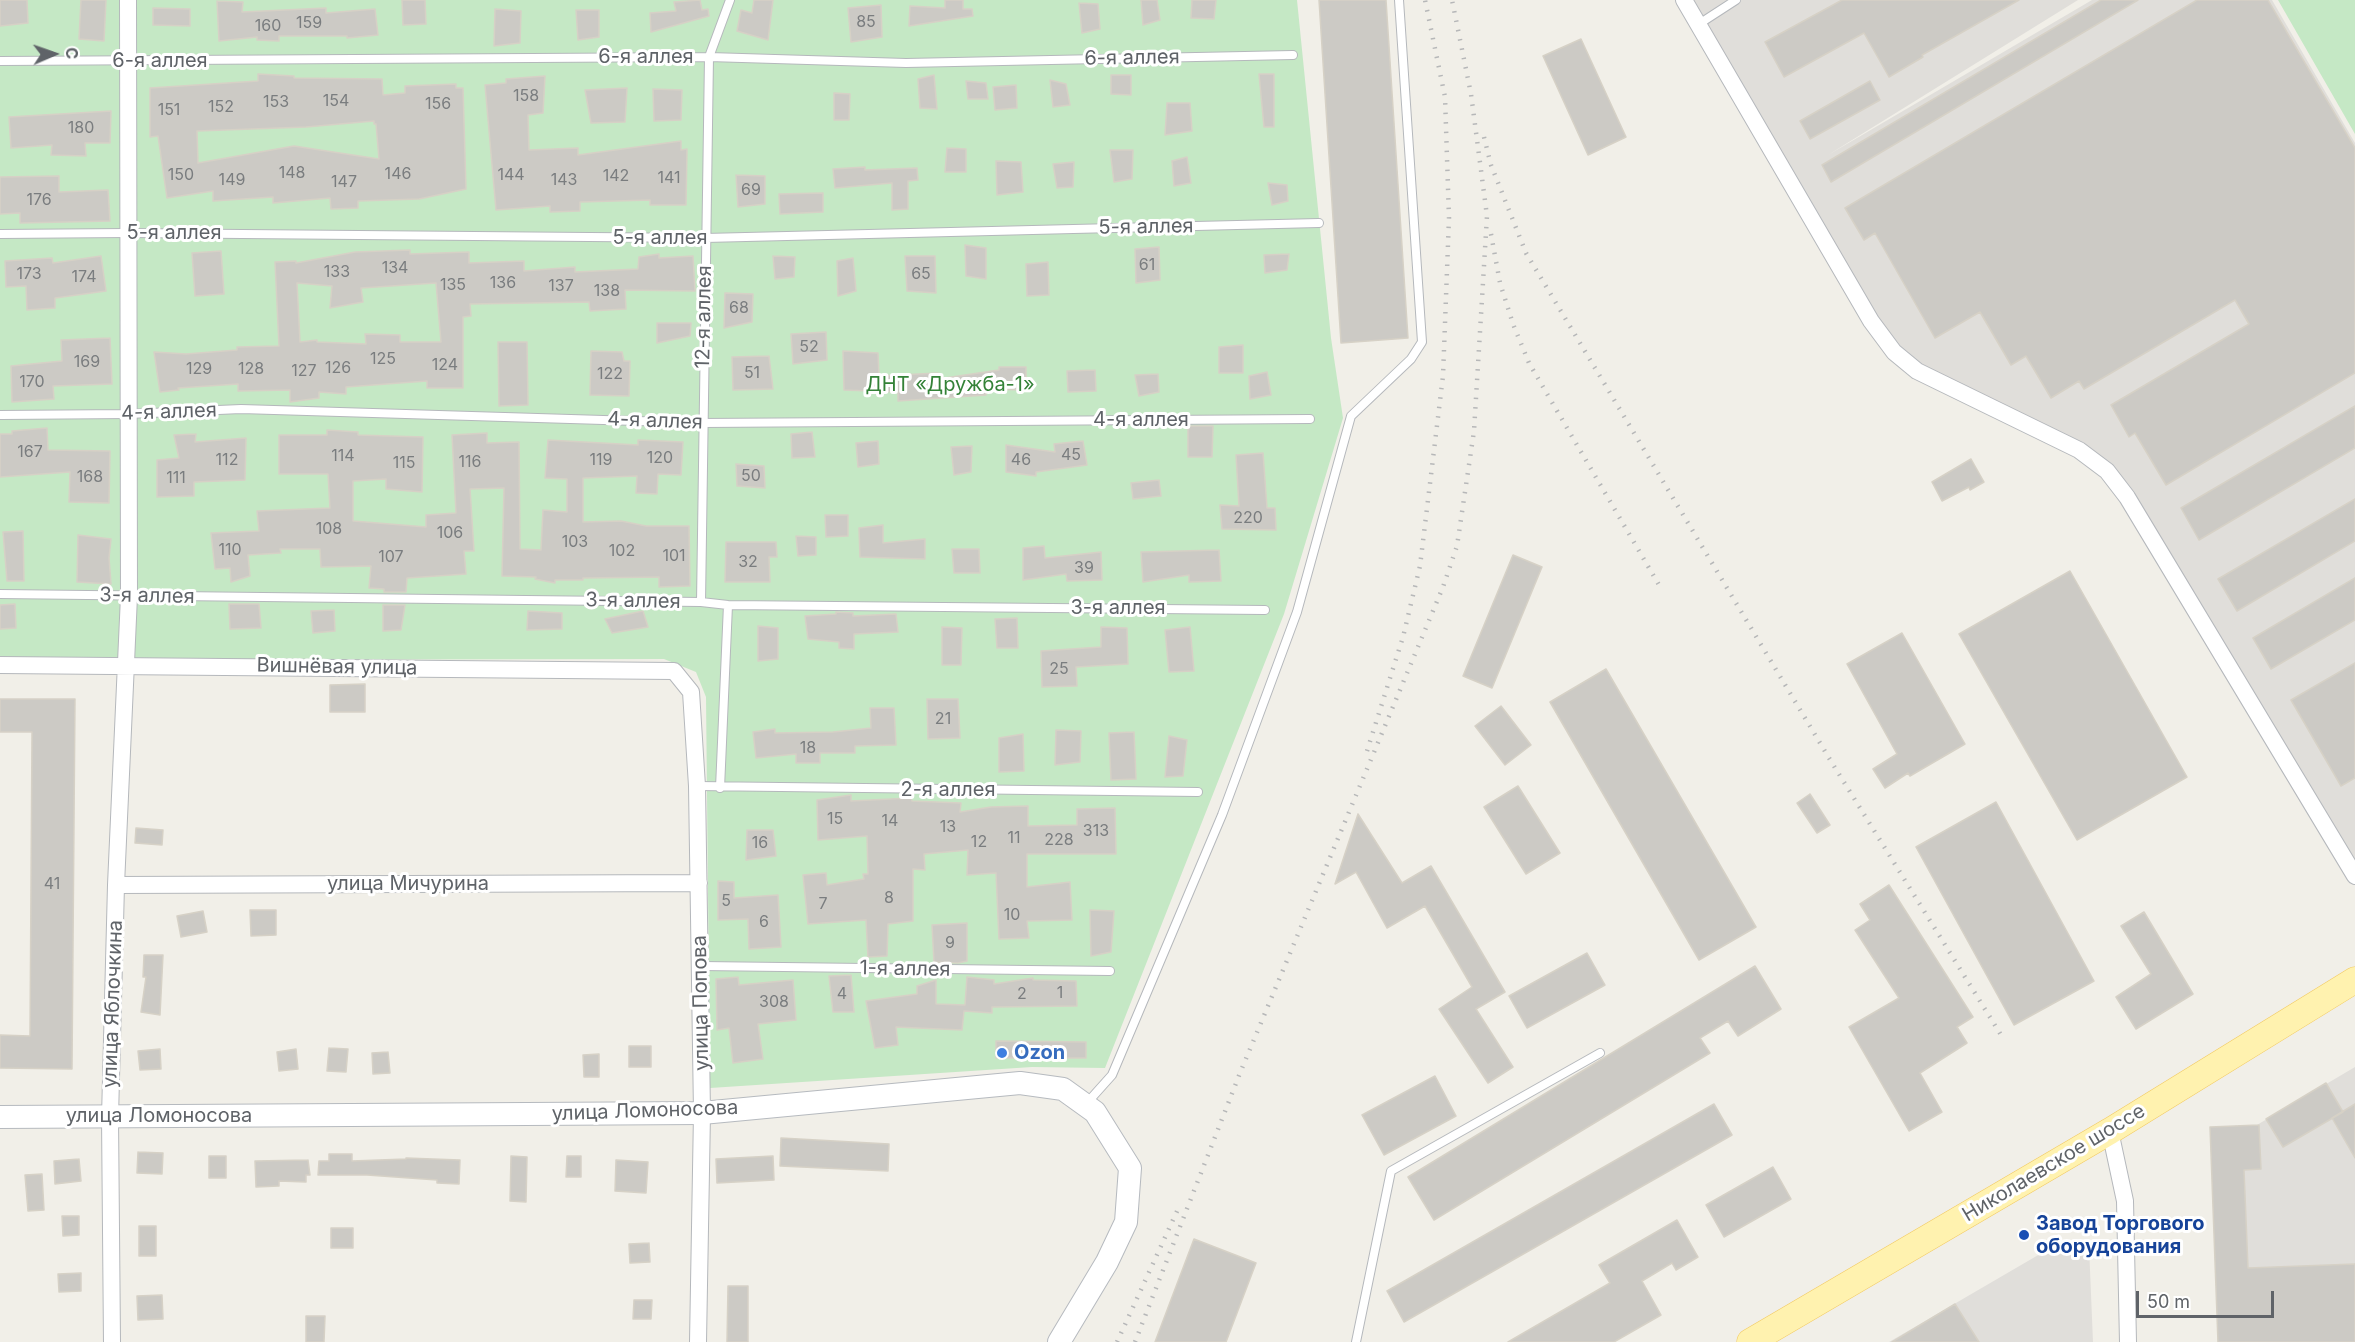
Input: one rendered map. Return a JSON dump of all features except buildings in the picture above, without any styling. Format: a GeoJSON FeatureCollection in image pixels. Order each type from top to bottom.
{"type":"FeatureCollection","features":[{"type":"Feature","properties":{"kind":"main road","name":"Николаевское шоссе"},"geometry":{"type":"LineString","coordinates":[[1750,1342],[2110,1131],[2355,980]]}},
{"type":"Feature","properties":{"kind":"street","name":"улица Яблочкина"},"geometry":{"type":"LineString","coordinates":[[112,1342],[110,1117],[116,885],[129,596],[128,0]]}},
{"type":"Feature","properties":{"kind":"street"},"geometry":{"type":"LineString","coordinates":[[1684,0],[1871,321],[1894,352],[1917,371],[2079,450],[2107,471],[2127,497],[2355,876]]}},
{"type":"Feature","properties":{"kind":"street","name":"Вишнёвая улица"},"geometry":{"type":"LineString","coordinates":[[0,665],[674,671]]}},
{"type":"Feature","properties":{"kind":"street","name":"улица Попова"},"geometry":{"type":"LineString","coordinates":[[674,671],[691,692],[698,786],[702,1113],[698,1342]]}},
{"type":"Feature","properties":{"kind":"street","name":"улица Мичурина"},"geometry":{"type":"LineString","coordinates":[[116,885],[699,883]]}},
{"type":"Feature","properties":{"kind":"street","name":"улица Ломоносова"},"geometry":{"type":"LineString","coordinates":[[0,1117],[702,1113],[1020,1083],[1063,1089],[1095,1112],[1130,1168],[1126,1222],[1107,1262],[1059,1342]]}},
{"type":"Feature","properties":{"kind":"street"},"geometry":{"type":"LineString","coordinates":[[2110,1131],[2126,1201],[2128,1342]]}},
{"type":"Feature","properties":{"kind":"lane","name":"12-я аллея"},"geometry":{"type":"LineString","coordinates":[[701,602],[709,57],[730,0]]}},
{"type":"Feature","properties":{"kind":"lane"},"geometry":{"type":"LineString","coordinates":[[1086,1105],[1112,1075],[1221,815],[1297,612],[1351,416],[1411,359],[1422,342],[1399,0]]}},
{"type":"Feature","properties":{"kind":"lane"},"geometry":{"type":"LineString","coordinates":[[1698,24],[1736,0]]}},
{"type":"Feature","properties":{"kind":"lane","name":"6-я аллея"},"geometry":{"type":"LineString","coordinates":[[0,61],[709,57],[906,63],[1293,55]]}},
{"type":"Feature","properties":{"kind":"lane","name":"5-я аллея"},"geometry":{"type":"LineString","coordinates":[[0,234],[705,238],[1319,223]]}},
{"type":"Feature","properties":{"kind":"lane","name":"4-я аллея"},"geometry":{"type":"LineString","coordinates":[[0,415],[128,414],[241,409],[702,423],[1310,419]]}},
{"type":"Feature","properties":{"kind":"lane","name":"3-я аллея"},"geometry":{"type":"LineString","coordinates":[[0,594],[1265,610]]}},
{"type":"Feature","properties":{"kind":"lane"},"geometry":{"type":"LineString","coordinates":[[720,788],[728,605]]}},
{"type":"Feature","properties":{"kind":"lane","name":"2-я аллея"},"geometry":{"type":"LineString","coordinates":[[698,786],[1198,792]]}},
{"type":"Feature","properties":{"kind":"lane","name":"1-я аллея"},"geometry":{"type":"LineString","coordinates":[[701,966],[1110,971]]}},
{"type":"Feature","properties":{"kind":"lane"},"geometry":{"type":"LineString","coordinates":[[1356,1342],[1392,1171],[1600,1053]]}},
{"type":"Feature","properties":{"kind":"shaded area"},"geometry":{"type":"Polygon","coordinates":[[[1693,0],[2078,0],[1828,155],[2092,0],[2272,0],[2355,143],[2355,865],[2130,488],[2111,463],[2079,443],[1918,367],[1882,328],[1693,0]]]}},
{"type":"Feature","properties":{"kind":"shaded area"},"geometry":{"type":"Polygon","coordinates":[[[2355,1067],[2355,1342],[2226,1342],[2218,1148],[2355,1067]]]}},
{"type":"Feature","properties":{"kind":"shaded area"},"geometry":{"type":"Polygon","coordinates":[[[2070,1241],[2089,1246],[2093,1342],[1889,1342],[2052,1247],[2070,1241]]]}},
{"type":"Feature","properties":{"kind":"green space","name":"ДНТ «Дружба-1»"},"geometry":{"type":"Polygon","coordinates":[[[0,0],[1297,0],[1331,338],[1343,418],[1284,614],[1105,1068],[1032,1067],[710,1088],[706,697],[696,672],[664,659],[0,660],[0,0]]]}},
{"type":"Feature","properties":{"kind":"green space"},"geometry":{"type":"Polygon","coordinates":[[[2278,0],[2355,0],[2355,134],[2278,0]]]}},
{"type":"Feature","properties":{"kind":"railway"},"geometry":{"type":"LineString","coordinates":[[1367,751],[1403,637],[1420,566],[1443,376],[1449,218],[1445,97],[1425,0]]}},
{"type":"Feature","properties":{"kind":"railway"},"geometry":{"type":"LineString","coordinates":[[1135,1342],[1240,1073],[1443,587],[1457,546],[1474,431],[1487,216],[1471,94],[1452,0]]}},
{"type":"Feature","properties":{"kind":"railway"},"geometry":{"type":"LineString","coordinates":[[1484,137],[1491,165],[1526,253],[1829,758],[2001,1035]]}},
{"type":"Feature","properties":{"kind":"railway"},"geometry":{"type":"LineString","coordinates":[[1491,234],[1500,283],[1529,363],[1659,585]]}},
{"type":"Feature","properties":{"kind":"railway"},"geometry":{"type":"LineString","coordinates":[[1117,1342],[1178,1209]]}},
{"type":"Feature","properties":{"kind":"place","name":"Ozon"},"geometry":{"type":"Point","coordinates":[1002,1053]}},
{"type":"Feature","properties":{"kind":"place","name":"Завод Торгового оборудования"},"geometry":{"type":"Point","coordinates":[2024,1235]}}]}
